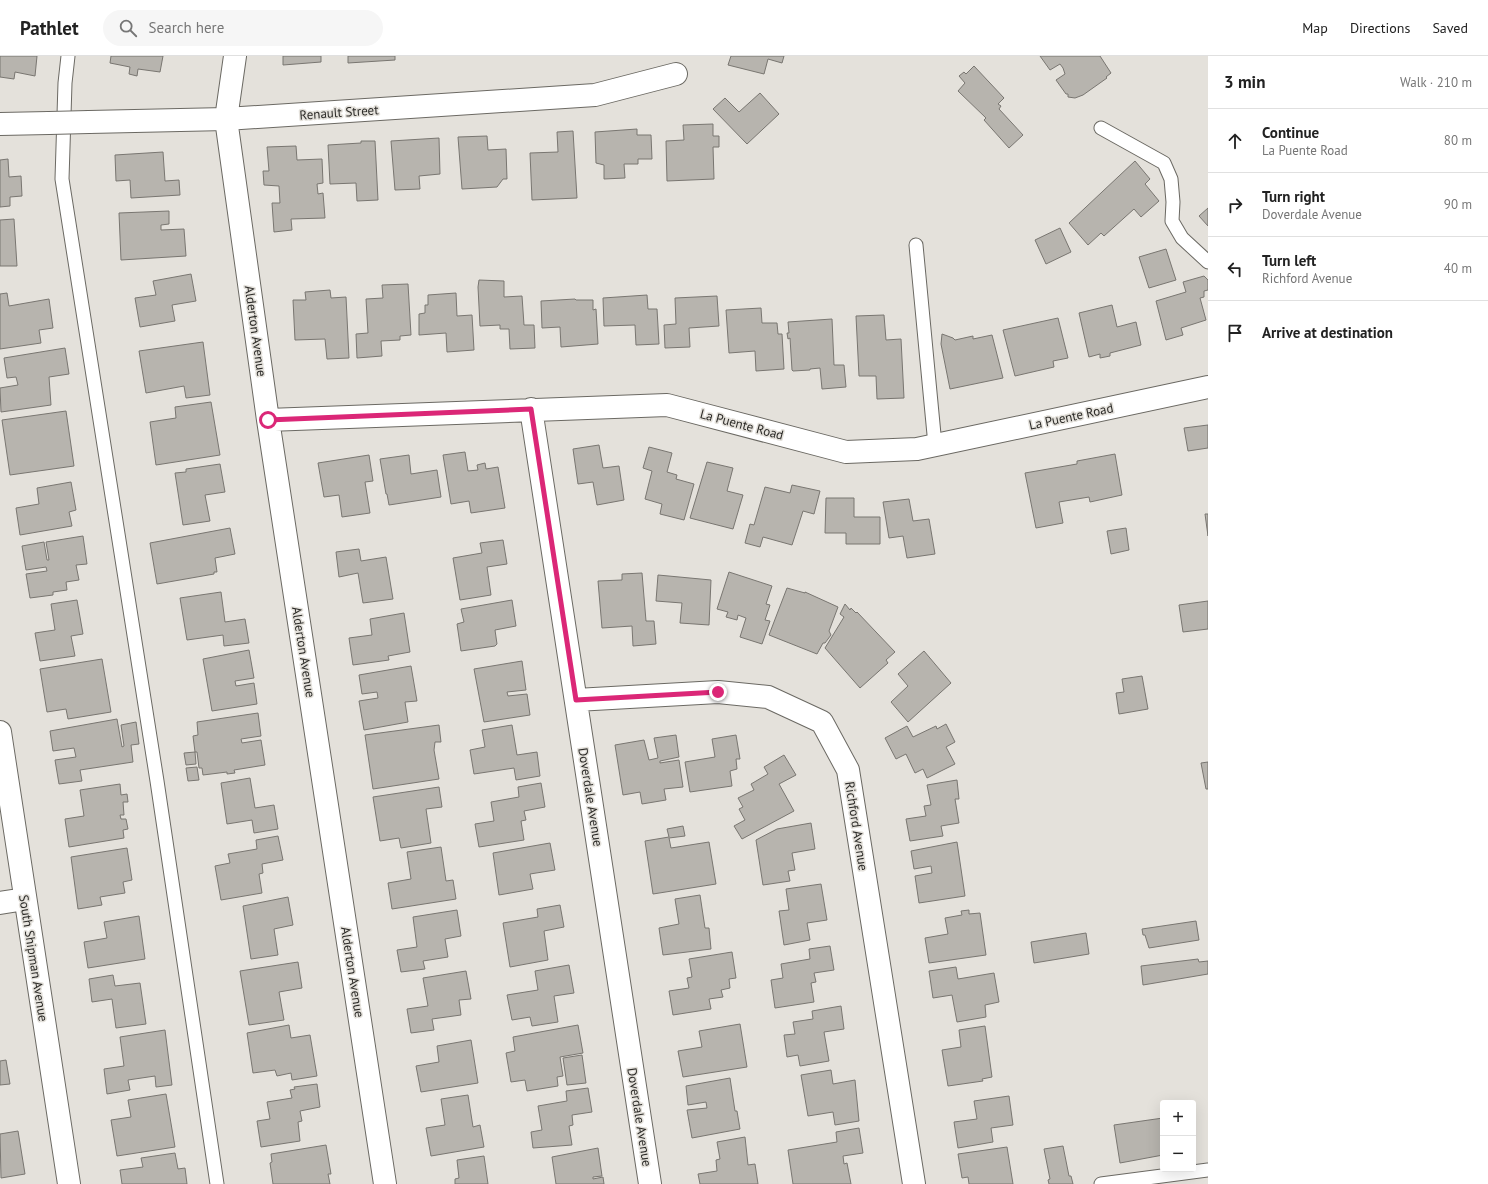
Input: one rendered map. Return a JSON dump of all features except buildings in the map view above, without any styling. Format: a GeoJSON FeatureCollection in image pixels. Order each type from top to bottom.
{"type":"FeatureCollection","features":[{"type":"Feature","properties":{"kind":"street","name":"Alderton Avenue"},"geometry":{"type":"LineString","coordinates":[[235,56],[226,119],[268,420],[385,1184]]}},
{"type":"Feature","properties":{"kind":"street","name":"Renault Street"},"geometry":{"type":"LineString","coordinates":[[0,124],[226,119],[595,95],[676,74]]}},
{"type":"Feature","properties":{"kind":"street","name":"La Puente Road"},"geometry":{"type":"LineString","coordinates":[[268,420],[667,405],[846,452],[917,449],[1208,387]]}},
{"type":"Feature","properties":{"kind":"street","name":"Doverdale Avenue"},"geometry":{"type":"LineString","coordinates":[[531,409],[650,1184]]}},
{"type":"Feature","properties":{"kind":"street","name":"Richford Avenue"},"geometry":{"type":"LineString","coordinates":[[576,700],[718,692],[768,697],[822,722],[848,770],[914,1184]]}},
{"type":"Feature","properties":{"kind":"street","name":"South Shipman Avenue"},"geometry":{"type":"LineString","coordinates":[[0,732],[69,1184]]}},
{"type":"Feature","properties":{"kind":"street"},"geometry":{"type":"LineString","coordinates":[[0,903],[25,899]]}},
{"type":"Feature","properties":{"kind":"lane"},"geometry":{"type":"LineString","coordinates":[[68,56],[65,83],[62,179],[155,765],[217,1184]]}},
{"type":"Feature","properties":{"kind":"lane"},"geometry":{"type":"LineString","coordinates":[[1101,128],[1164,163],[1171,179],[1173,202],[1172,221],[1182,238],[1208,262]]}},
{"type":"Feature","properties":{"kind":"lane"},"geometry":{"type":"LineString","coordinates":[[916,245],[935,445]]}},
{"type":"Feature","properties":{"kind":"lane"},"geometry":{"type":"LineString","coordinates":[[1102,1184],[1208,1170]]}},
{"type":"Feature","properties":{"kind":"route"},"geometry":{"type":"LineString","coordinates":[[268,420],[531,409],[576,700],[718,692]]}}]}
